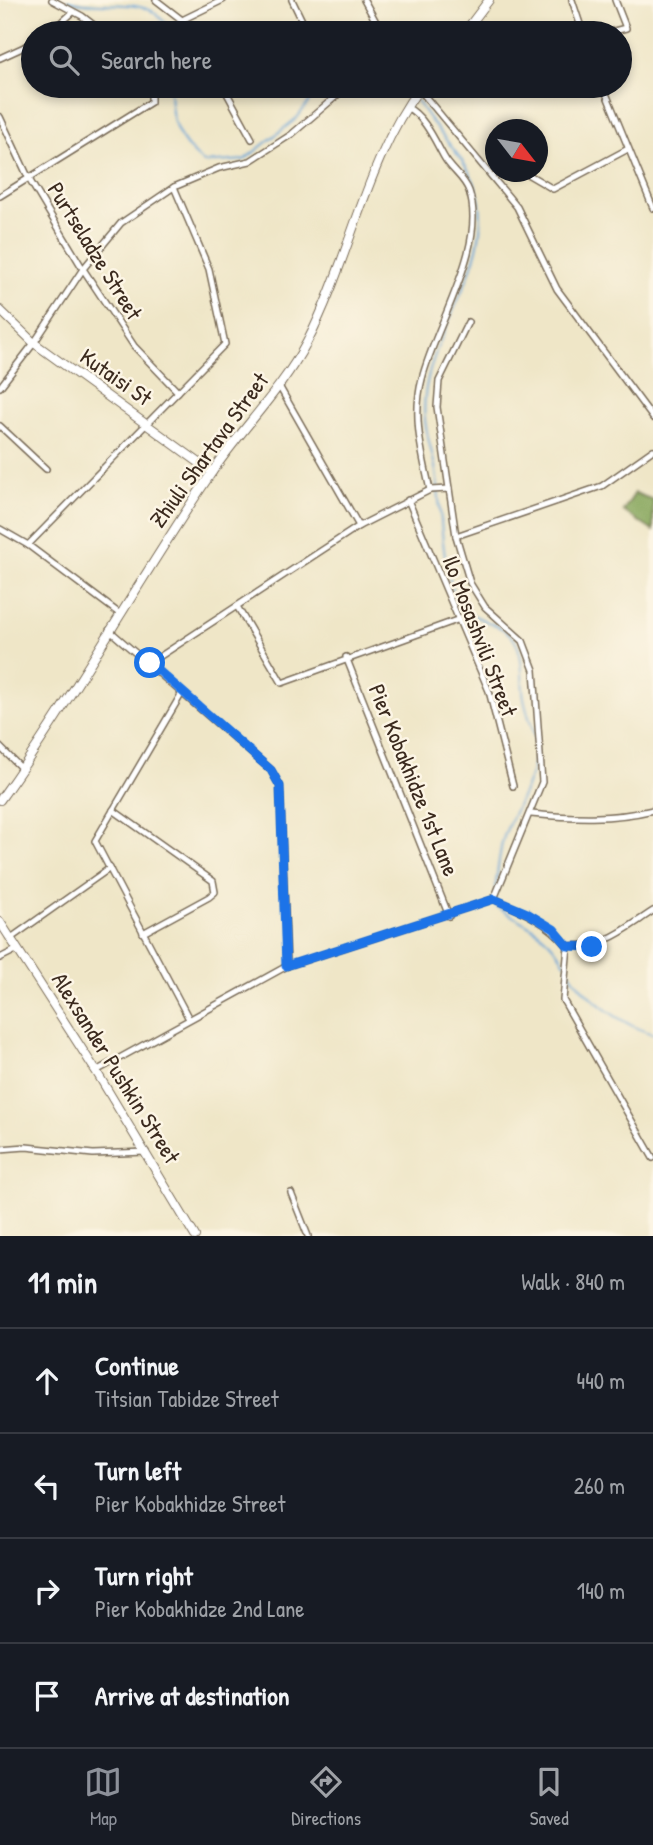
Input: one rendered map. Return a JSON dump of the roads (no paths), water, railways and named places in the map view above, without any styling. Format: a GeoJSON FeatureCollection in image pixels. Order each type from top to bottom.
{"type":"FeatureCollection","features":[{"type":"Feature","properties":{"kind":"street"},"geometry":{"type":"LineString","coordinates":[[52,0],[88,21]]}},
{"type":"Feature","properties":{"kind":"street"},"geometry":{"type":"LineString","coordinates":[[156,0],[182,20],[223,0]]}},
{"type":"Feature","properties":{"kind":"street"},"geometry":{"type":"LineString","coordinates":[[292,0],[303,21]]}},
{"type":"Feature","properties":{"kind":"street"},"geometry":{"type":"LineString","coordinates":[[364,0],[375,21]]}},
{"type":"Feature","properties":{"kind":"street"},"geometry":{"type":"LineString","coordinates":[[473,21],[489,0]]}},
{"type":"Feature","properties":{"kind":"street"},"geometry":{"type":"LineString","coordinates":[[572,0],[579,21]]}},
{"type":"Feature","properties":{"kind":"street"},"geometry":{"type":"LineString","coordinates":[[615,0],[624,21]]}},
{"type":"Feature","properties":{"kind":"street"},"geometry":{"type":"LineString","coordinates":[[63,21],[72,13]]}},
{"type":"Feature","properties":{"kind":"street"},"geometry":{"type":"LineString","coordinates":[[0,58],[21,48]]}},
{"type":"Feature","properties":{"kind":"street"},"geometry":{"type":"LineString","coordinates":[[0,196],[151,102],[153,98]]}},
{"type":"Feature","properties":{"kind":"street"},"geometry":{"type":"LineString","coordinates":[[230,98],[252,139]]}},
{"type":"Feature","properties":{"kind":"street"},"geometry":{"type":"LineString","coordinates":[[0,387],[34,343],[83,269],[121,223],[174,187],[219,168],[250,161],[292,134],[334,98]]}},
{"type":"Feature","properties":{"kind":"street","name":"Zhiuli Shartava Street"},"geometry":{"type":"LineString","coordinates":[[0,800],[212,472],[279,386],[307,341],[348,247],[388,140],[412,98]]}},
{"type":"Feature","properties":{"kind":"street"},"geometry":{"type":"LineString","coordinates":[[429,98],[485,168]]}},
{"type":"Feature","properties":{"kind":"street"},"geometry":{"type":"LineString","coordinates":[[608,98],[653,208]]}},
{"type":"Feature","properties":{"kind":"street"},"geometry":{"type":"LineString","coordinates":[[408,104],[447,163],[465,181],[470,194],[473,222],[457,284],[422,379],[418,402],[417,425],[431,489]]}},
{"type":"Feature","properties":{"kind":"street","name":"Purtseladze Street"},"geometry":{"type":"LineString","coordinates":[[0,117],[29,179],[83,269],[134,346],[178,391]]}},
{"type":"Feature","properties":{"kind":"street"},"geometry":{"type":"LineString","coordinates":[[541,182],[553,189],[628,149]]}},
{"type":"Feature","properties":{"kind":"street"},"geometry":{"type":"LineString","coordinates":[[496,182],[517,207],[557,289],[653,418]]}},
{"type":"Feature","properties":{"kind":"street"},"geometry":{"type":"LineString","coordinates":[[28,545],[223,347],[225,340],[209,269],[174,187]]}},
{"type":"Feature","properties":{"kind":"street","name":"Kutaisi St"},"geometry":{"type":"LineString","coordinates":[[0,310],[34,343],[212,472]]}},
{"type":"Feature","properties":{"kind":"street"},"geometry":{"type":"LineString","coordinates":[[468,322],[439,381],[437,407],[456,536],[470,583],[485,607],[523,641],[534,670],[542,782],[531,814],[517,837],[494,899]]}},
{"type":"Feature","properties":{"kind":"street"},"geometry":{"type":"LineString","coordinates":[[279,386],[359,526]]}},
{"type":"Feature","properties":{"kind":"street"},"geometry":{"type":"LineString","coordinates":[[0,426],[46,468]]}},
{"type":"Feature","properties":{"kind":"street"},"geometry":{"type":"LineString","coordinates":[[456,536],[602,486],[653,450]]}},
{"type":"Feature","properties":{"kind":"street"},"geometry":{"type":"LineString","coordinates":[[150,663],[238,608],[359,526],[431,489],[449,489]]}},
{"type":"Feature","properties":{"kind":"street","name":"Ilo Mosashvili Street"},"geometry":{"type":"LineString","coordinates":[[408,500],[489,691],[513,786]]}},
{"type":"Feature","properties":{"kind":"street"},"geometry":{"type":"LineString","coordinates":[[0,529],[28,545],[120,614]]}},
{"type":"Feature","properties":{"kind":"street"},"geometry":{"type":"LineString","coordinates":[[238,608],[282,683],[346,657],[457,620]]}},
{"type":"Feature","properties":{"kind":"street"},"geometry":{"type":"LineString","coordinates":[[109,631],[150,663],[271,770],[280,786],[286,966]]}},
{"type":"Feature","properties":{"kind":"street","name":"Pier Kobakhidze 1st Lane"},"geometry":{"type":"LineString","coordinates":[[346,657],[449,916]]}},
{"type":"Feature","properties":{"kind":"street"},"geometry":{"type":"LineString","coordinates":[[182,694],[95,841],[189,1019]]}},
{"type":"Feature","properties":{"kind":"street"},"geometry":{"type":"LineString","coordinates":[[0,747],[22,769]]}},
{"type":"Feature","properties":{"kind":"street"},"geometry":{"type":"LineString","coordinates":[[113,810],[213,881],[215,892],[209,897],[143,933]]}},
{"type":"Feature","properties":{"kind":"street"},"geometry":{"type":"LineString","coordinates":[[531,814],[624,817],[653,810]]}},
{"type":"Feature","properties":{"kind":"street"},"geometry":{"type":"LineString","coordinates":[[11,938],[110,868]]}},
{"type":"Feature","properties":{"kind":"street"},"geometry":{"type":"LineString","coordinates":[[96,1070],[286,966],[449,916],[494,899],[527,913],[554,929],[568,946],[563,1000],[653,1157]]}},
{"type":"Feature","properties":{"kind":"street"},"geometry":{"type":"LineString","coordinates":[[568,946],[592,947],[608,941],[653,911]]}},
{"type":"Feature","properties":{"kind":"street","name":"Alexsander Pushkin Street"},"geometry":{"type":"LineString","coordinates":[[0,922],[96,1070],[195,1235]]}},
{"type":"Feature","properties":{"kind":"street"},"geometry":{"type":"LineString","coordinates":[[0,958],[18,949]]}},
{"type":"Feature","properties":{"kind":"street"},"geometry":{"type":"LineString","coordinates":[[0,1149],[26,1147],[93,1154],[146,1152]]}},
{"type":"Feature","properties":{"kind":"street"},"geometry":{"type":"LineString","coordinates":[[291,1193],[308,1236]]}},
{"type":"Feature","properties":{"kind":"street"},"geometry":{"type":"LineString","coordinates":[[184,1236],[195,1235]]}},
{"type":"Feature","properties":{"kind":"waterway"},"geometry":{"type":"LineString","coordinates":[[68,0],[140,7],[150,10],[164,21]]}},
{"type":"Feature","properties":{"kind":"waterway"},"geometry":{"type":"LineString","coordinates":[[170,98],[176,129],[194,155],[204,163],[244,160],[297,118],[312,98]]}},
{"type":"Feature","properties":{"kind":"waterway"},"geometry":{"type":"LineString","coordinates":[[417,100],[469,172],[481,212],[478,242],[470,271],[433,360],[426,390],[425,420],[436,472],[447,567],[461,605],[472,615],[507,632],[517,644],[524,698],[535,743],[532,769],[502,843],[495,890]]}},
{"type":"Feature","properties":{"kind":"waterway"},"geometry":{"type":"LineString","coordinates":[[496,902],[496,906],[543,935],[565,963]]}},
{"type":"Feature","properties":{"kind":"waterway"},"geometry":{"type":"LineString","coordinates":[[567,968],[583,990],[604,1009],[628,1024],[653,1034]]}}]}
